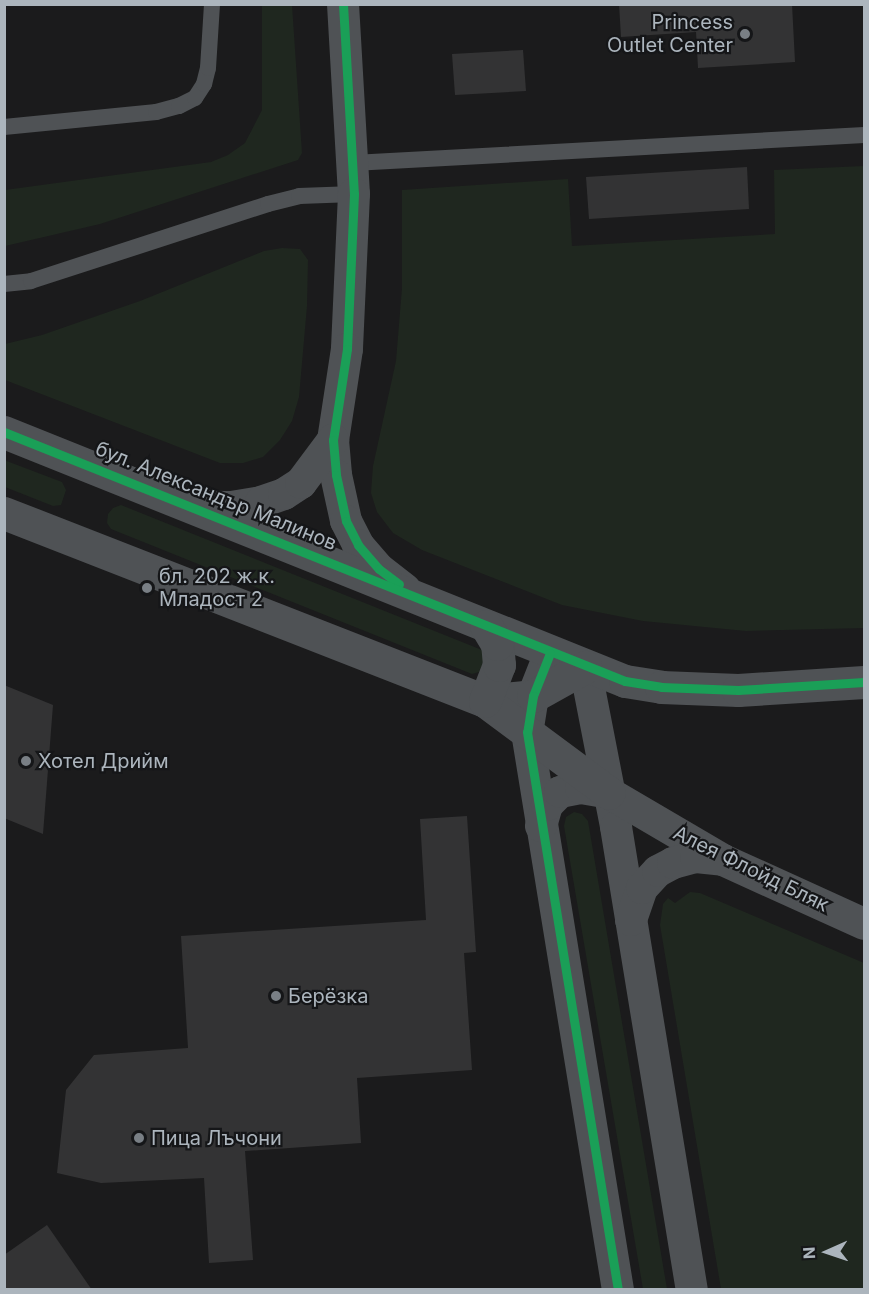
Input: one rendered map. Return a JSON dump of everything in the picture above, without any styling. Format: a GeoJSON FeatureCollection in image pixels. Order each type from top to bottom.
{"type":"FeatureCollection","features":[{"type":"Feature","properties":{"kind":"street"},"geometry":{"type":"LineString","coordinates":[[343,4],[354,178],[347,350],[333,440],[339,495],[358,545],[379,568],[414,596]]}},
{"type":"Feature","properties":{"kind":"street","name":"бул. Александър Малинов"},"geometry":{"type":"LineString","coordinates":[[4,432],[195,506],[550,653],[625,681],[661,687],[738,690],[864,682]]}},
{"type":"Feature","properties":{"kind":"street"},"geometry":{"type":"LineString","coordinates":[[195,506],[231,507],[261,502],[284,494],[301,483],[333,440]]}},
{"type":"Feature","properties":{"kind":"street"},"geometry":{"type":"LineString","coordinates":[[4,513],[485,701],[533,696],[585,667],[631,920],[692,1290]]}},
{"type":"Feature","properties":{"kind":"street"},"geometry":{"type":"LineString","coordinates":[[485,701],[499,665],[497,644],[486,626]]}},
{"type":"Feature","properties":{"kind":"street"},"geometry":{"type":"LineString","coordinates":[[550,653],[533,696],[527,732],[618,1290]]}},
{"type":"Feature","properties":{"kind":"street","name":"Алея Флойд Бляк"},"geometry":{"type":"LineString","coordinates":[[485,701],[609,793],[723,860],[864,924]]}},
{"type":"Feature","properties":{"kind":"street","name":"Алея Флойд Бляк"},"geometry":{"type":"LineString","coordinates":[[541,826],[547,805],[560,792],[580,788],[609,793]]}},
{"type":"Feature","properties":{"kind":"street"},"geometry":{"type":"LineString","coordinates":[[631,920],[642,888],[658,871],[673,863],[696,858],[723,860]]}},
{"type":"Feature","properties":{"kind":"lane"},"geometry":{"type":"LineString","coordinates":[[4,126],[156,112],[195,98],[204,84],[208,68],[212,4]]}},
{"type":"Feature","properties":{"kind":"lane"},"geometry":{"type":"LineString","coordinates":[[4,284],[31,281],[354,178],[864,135]]}},
{"type":"Feature","properties":{"kind":"shaded area"},"geometry":{"type":"Polygon","coordinates":[[[262,5],[292,5],[302,153],[298,160],[100,224],[5,246],[5,190],[211,162],[228,155],[245,143],[262,110],[262,5]]]}},
{"type":"Feature","properties":{"kind":"shaded area"},"geometry":{"type":"Polygon","coordinates":[[[864,166],[864,628],[746,631],[643,621],[562,605],[422,550],[393,533],[377,512],[371,493],[373,466],[396,361],[402,288],[402,190],[568,179],[572,246],[775,234],[774,170],[864,166]]]}},
{"type":"Feature","properties":{"kind":"shaded area"},"geometry":{"type":"Polygon","coordinates":[[[282,248],[300,249],[308,260],[307,306],[299,397],[292,421],[280,440],[263,457],[243,463],[220,463],[5,380],[5,344],[42,335],[140,301],[264,251],[282,248]]]}},
{"type":"Feature","properties":{"kind":"shaded area"},"geometry":{"type":"Polygon","coordinates":[[[4,460],[62,482],[66,490],[61,505],[53,506],[5,487],[4,460]]]}},
{"type":"Feature","properties":{"kind":"shaded area"},"geometry":{"type":"Polygon","coordinates":[[[121,505],[482,650],[485,658],[479,672],[472,674],[111,529],[107,523],[108,514],[113,508],[121,505]]]}},
{"type":"Feature","properties":{"kind":"shaded area"},"geometry":{"type":"Polygon","coordinates":[[[574,812],[582,814],[588,821],[667,1289],[643,1289],[564,826],[566,817],[574,812]]]}},
{"type":"Feature","properties":{"kind":"shaded area"},"geometry":{"type":"Polygon","coordinates":[[[690,892],[700,893],[864,963],[864,1289],[721,1289],[660,925],[663,904],[668,898],[675,903],[690,892]]]}},
{"type":"Feature","properties":{"kind":"building","name":"Princess Outlet Center"},"geometry":{"type":"Polygon","coordinates":[[[619,4],[792,4],[795,62],[698,68],[696,32],[621,37],[619,4]]]}},
{"type":"Feature","properties":{"kind":"building"},"geometry":{"type":"Polygon","coordinates":[[[523,50],[526,91],[455,95],[452,54],[523,50]]]}},
{"type":"Feature","properties":{"kind":"building"},"geometry":{"type":"Polygon","coordinates":[[[747,167],[749,209],[589,219],[586,177],[747,167]]]}},
{"type":"Feature","properties":{"kind":"building","name":"Хотел Дрийм"},"geometry":{"type":"Polygon","coordinates":[[[4,685],[53,705],[43,834],[4,818],[4,685]]]}},
{"type":"Feature","properties":{"kind":"building"},"geometry":{"type":"Polygon","coordinates":[[[467,816],[476,952],[464,953],[472,1070],[357,1078],[361,1143],[245,1151],[253,1260],[209,1263],[204,1178],[101,1183],[57,1173],[66,1090],[94,1055],[188,1048],[181,936],[426,920],[420,819],[467,816]]]}},
{"type":"Feature","properties":{"kind":"building"},"geometry":{"type":"Polygon","coordinates":[[[47,1225],[92,1290],[4,1290],[4,1255],[47,1225]]]}},
{"type":"Feature","properties":{"kind":"cycle path"},"geometry":{"type":"LineString","coordinates":[[343,4],[354,194],[347,349],[333,440],[336,475],[346,521],[358,545],[379,569],[399,584]]}},
{"type":"Feature","properties":{"kind":"cycle path"},"geometry":{"type":"LineString","coordinates":[[4,432],[625,681],[661,687],[738,690],[864,682]]}},
{"type":"Feature","properties":{"kind":"cycle path"},"geometry":{"type":"LineString","coordinates":[[550,653],[533,696],[527,732],[618,1290]]}},
{"type":"Feature","properties":{"kind":"place","name":"Princess Outlet Center"},"geometry":{"type":"Point","coordinates":[745,34]}},
{"type":"Feature","properties":{"kind":"place","name":"бл. 202 ж.к. Младост 2"},"geometry":{"type":"Point","coordinates":[147,588]}},
{"type":"Feature","properties":{"kind":"place","name":"Хотел Дрийм"},"geometry":{"type":"Point","coordinates":[26,761]}},
{"type":"Feature","properties":{"kind":"place","name":"Берёзка"},"geometry":{"type":"Point","coordinates":[276,996]}},
{"type":"Feature","properties":{"kind":"place","name":"Пица Лъчони"},"geometry":{"type":"Point","coordinates":[139,1138]}}]}
